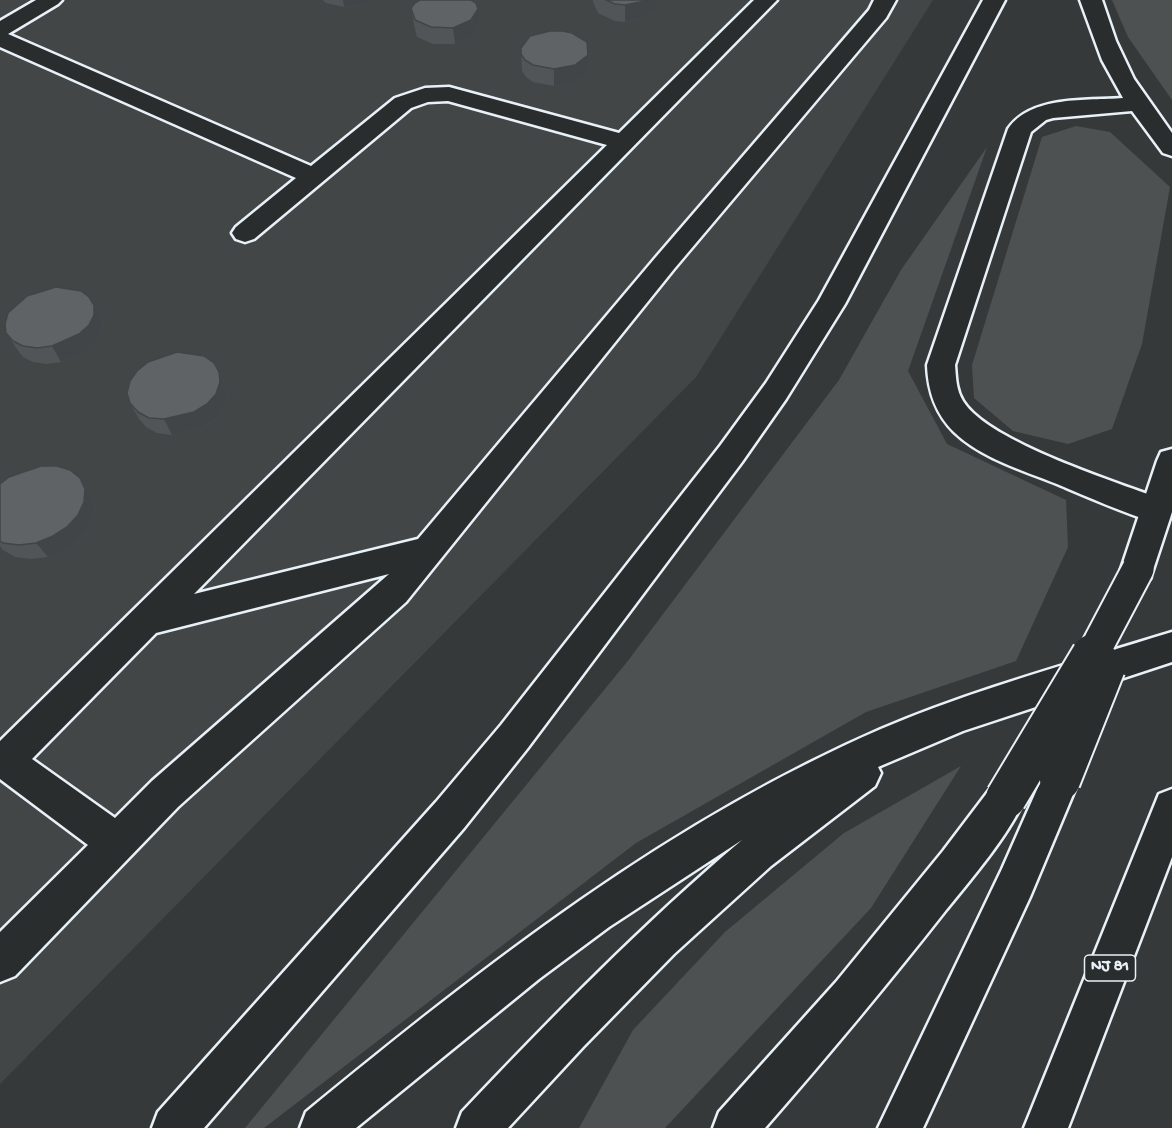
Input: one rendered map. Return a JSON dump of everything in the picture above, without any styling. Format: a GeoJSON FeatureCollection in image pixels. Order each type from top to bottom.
{"type":"FeatureCollection","features":[{"type":"Feature","properties":{"kind":"main road"},"geometry":{"type":"LineString","coordinates":[[0,30],[51,0]]}},
{"type":"Feature","properties":{"kind":"main road"},"geometry":{"type":"LineString","coordinates":[[117,843],[2,759],[146,621],[766,0]]}},
{"type":"Feature","properties":{"kind":"main road"},"geometry":{"type":"LineString","coordinates":[[0,961],[165,794],[394,592],[665,263],[878,13],[885,0]]}},
{"type":"Feature","properties":{"kind":"main road"},"geometry":{"type":"LineString","coordinates":[[174,1128],[450,815],[514,736],[731,454],[776,391],[831,304],[994,0]]}},
{"type":"Feature","properties":{"kind":"main road"},"geometry":{"type":"LineString","coordinates":[[1071,0],[1093,41],[1137,104],[1172,148]]}},
{"type":"Feature","properties":{"kind":"main road"},"geometry":{"type":"LineString","coordinates":[[1091,0],[1109,52],[1137,104]]}},
{"type":"Feature","properties":{"kind":"main road"},"geometry":{"type":"LineString","coordinates":[[0,39],[313,176]]}},
{"type":"Feature","properties":{"kind":"main road"},"geometry":{"type":"LineString","coordinates":[[245,233],[403,103],[425,95],[449,94],[624,142]]}},
{"type":"Feature","properties":{"kind":"main road"},"geometry":{"type":"LineString","coordinates":[[1137,104],[1051,111],[1038,115],[1020,129],[941,365],[940,381],[946,400],[956,415],[989,441],[1012,454],[1156,510]]}},
{"type":"Feature","properties":{"kind":"main road"},"geometry":{"type":"LineString","coordinates":[[900,1128],[1016,883],[1060,780],[1106,663],[1172,461]]}},
{"type":"Feature","properties":{"kind":"main road"},"geometry":{"type":"LineString","coordinates":[[146,621],[428,550]]}},
{"type":"Feature","properties":{"kind":"main road"},"geometry":{"type":"LineString","coordinates":[[735,1128],[851,998],[957,865],[1006,798],[1074,689],[1138,569]]}},
{"type":"Feature","properties":{"kind":"main road"},"geometry":{"type":"LineString","coordinates":[[322,1128],[450,1021],[626,891],[736,821],[789,792],[896,741],[957,718],[1172,647]]}},
{"type":"Feature","properties":{"kind":"main road"},"geometry":{"type":"LineString","coordinates":[[478,1128],[613,983],[711,891],[860,774],[957,718]]}},
{"type":"Feature","properties":{"kind":"main road","name":"NJ 81"},"geometry":{"type":"LineString","coordinates":[[1046,1128],[1172,807]]}},
{"type":"Feature","properties":{"kind":"shaded area"},"geometry":{"type":"Polygon","coordinates":[[[0,0],[933,0],[696,377],[0,1084],[0,0]]]}},
{"type":"Feature","properties":{"kind":"shaded area"},"geometry":{"type":"Polygon","coordinates":[[[1112,0],[1172,0],[1172,100],[1128,37],[1112,0]]]}},
{"type":"Feature","properties":{"kind":"shaded area"},"geometry":{"type":"Polygon","coordinates":[[[1076,126],[1110,132],[1170,187],[1142,344],[1112,429],[1068,444],[1013,431],[974,398],[972,365],[1042,137],[1076,126]]]}},
{"type":"Feature","properties":{"kind":"shaded area"},"geometry":{"type":"Polygon","coordinates":[[[987,147],[908,371],[947,444],[1066,500],[1068,547],[1016,661],[866,712],[636,843],[264,1128],[245,1128],[627,662],[839,380],[901,270],[987,147]]]}},
{"type":"Feature","properties":{"kind":"shaded area"},"geometry":{"type":"Polygon","coordinates":[[[961,766],[871,908],[665,1128],[579,1128],[633,1030],[725,932],[844,833],[961,766]]]}},
{"type":"Feature","properties":{"kind":"building"},"geometry":{"type":"Polygon","coordinates":[[[420,0],[471,0],[476,3],[478,9],[471,20],[453,28],[431,27],[415,20],[411,8],[420,0]]]}},
{"type":"Feature","properties":{"kind":"building"},"geometry":{"type":"Polygon","coordinates":[[[606,0],[647,0],[625,5],[606,0]]]}},
{"type":"Feature","properties":{"kind":"building"},"geometry":{"type":"Polygon","coordinates":[[[550,31],[572,33],[587,42],[588,55],[575,65],[554,69],[533,65],[525,60],[521,54],[521,48],[530,36],[550,31]]]}},
{"type":"Feature","properties":{"kind":"building"},"geometry":{"type":"Polygon","coordinates":[[[56,287],[81,291],[89,297],[94,305],[94,315],[89,325],[79,334],[52,346],[37,348],[23,346],[13,341],[6,333],[5,324],[8,313],[27,296],[56,287]]]}},
{"type":"Feature","properties":{"kind":"building"},"geometry":{"type":"Polygon","coordinates":[[[177,352],[204,356],[214,363],[219,372],[220,382],[216,394],[207,404],[194,412],[164,419],[149,418],[138,412],[130,403],[127,393],[130,381],[148,362],[177,352]]]}},
{"type":"Feature","properties":{"kind":"building"},"geometry":{"type":"Polygon","coordinates":[[[41,466],[57,466],[70,470],[80,478],[85,489],[84,502],[78,515],[67,527],[36,543],[19,545],[3,543],[0,541],[0,484],[9,477],[41,466]]]}}]}
